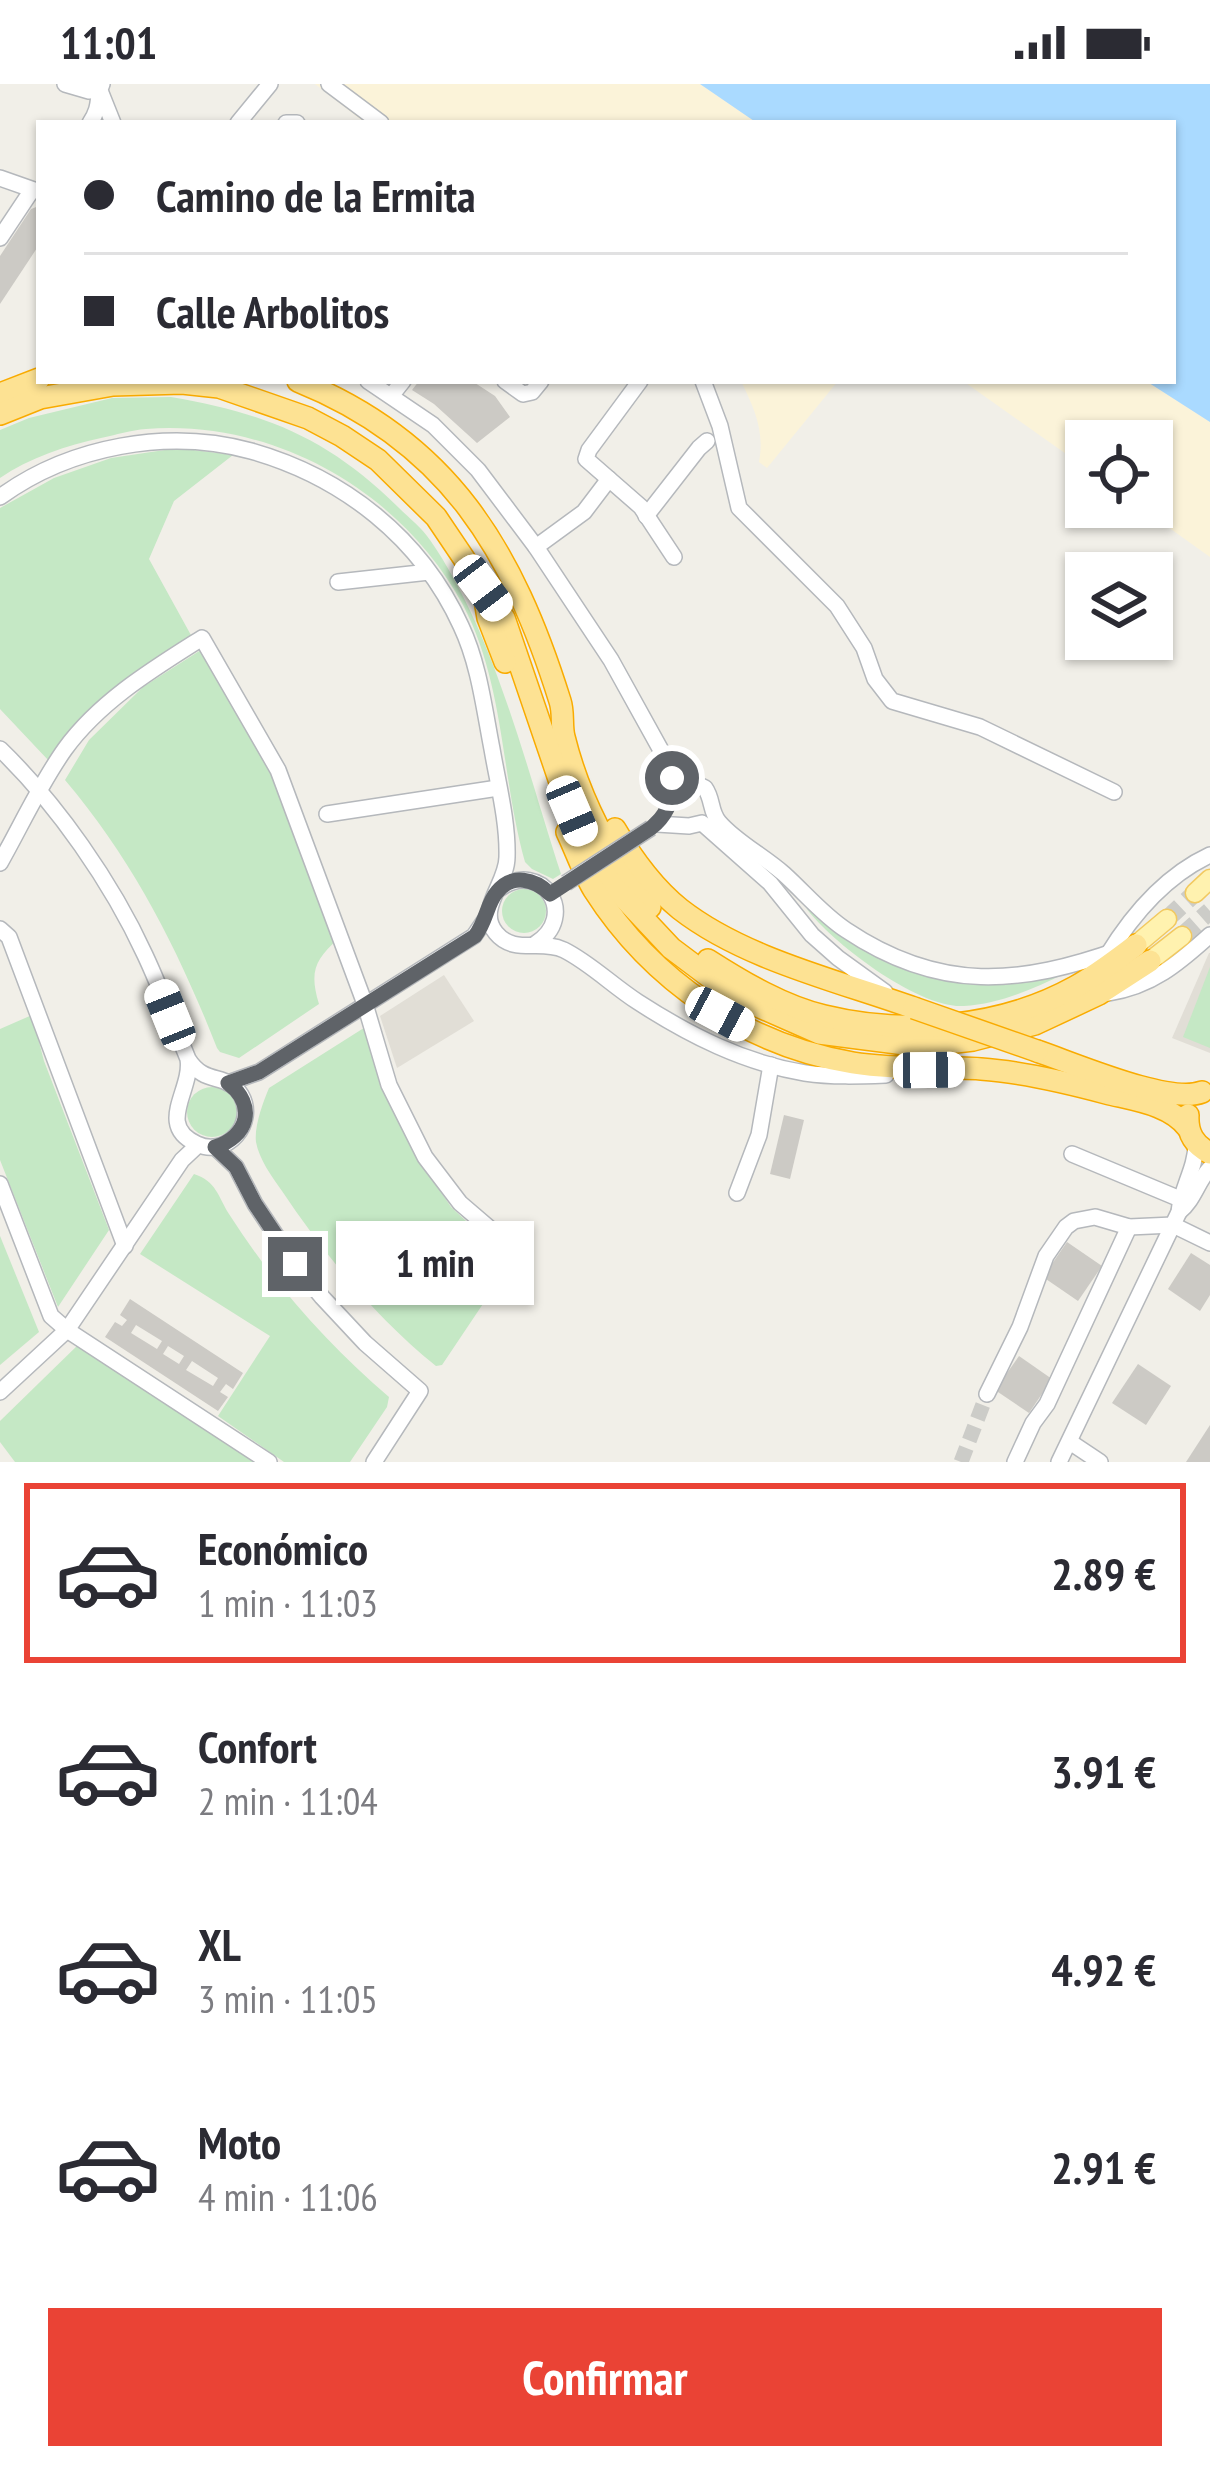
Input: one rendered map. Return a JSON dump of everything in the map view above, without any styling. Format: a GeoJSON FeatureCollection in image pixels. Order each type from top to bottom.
{"type":"FeatureCollection","features":[{"type":"Feature","properties":{"kind":"highway"},"geometry":{"type":"LineString","coordinates":[[0,394],[36,380]]}},
{"type":"Feature","properties":{"kind":"highway"},"geometry":{"type":"LineString","coordinates":[[0,415],[40,398],[148,384]]}},
{"type":"Feature","properties":{"kind":"highway"},"geometry":{"type":"LineString","coordinates":[[191,384],[255,398],[342,436],[378,460],[436,517],[505,617],[562,785],[583,836],[611,884],[671,948],[735,996],[818,1033],[922,1044],[973,1040],[1035,1024],[1102,974]]}},
{"type":"Feature","properties":{"kind":"highway"},"geometry":{"type":"LineString","coordinates":[[305,384],[383,425],[430,464],[497,548],[604,809],[635,861],[679,908],[769,957],[1037,1051],[1162,1092],[1191,1096],[1206,1090]]}},
{"type":"Feature","properties":{"kind":"highway"},"geometry":{"type":"LineString","coordinates":[[483,588],[488,618],[550,796],[592,886],[645,955],[699,1001],[758,1034],[853,1063],[979,1069],[1068,1083],[1149,1104],[1174,1114],[1198,1141]]}},
{"type":"Feature","properties":{"kind":"highway"},"geometry":{"type":"LineString","coordinates":[[562,708],[562,732],[578,780],[623,872],[679,937],[761,991],[823,1016],[902,1027],[934,1026],[1017,1011],[1143,953]]}},
{"type":"Feature","properties":{"kind":"highway"},"geometry":{"type":"LineString","coordinates":[[1198,1141],[1187,1120],[1191,1104],[1206,1090]]}},
{"type":"Feature","properties":{"kind":"main road"},"geometry":{"type":"LineString","coordinates":[[1143,953],[1167,919]]}},
{"type":"Feature","properties":{"kind":"main road"},"geometry":{"type":"LineString","coordinates":[[1143,953],[1182,936]]}},
{"type":"Feature","properties":{"kind":"street"},"geometry":{"type":"LineString","coordinates":[[65,84],[89,91],[100,86]]}},
{"type":"Feature","properties":{"kind":"street"},"geometry":{"type":"LineString","coordinates":[[240,120],[270,84]]}},
{"type":"Feature","properties":{"kind":"street"},"geometry":{"type":"LineString","coordinates":[[328,84],[374,120]]}},
{"type":"Feature","properties":{"kind":"street"},"geometry":{"type":"LineString","coordinates":[[92,120],[100,104],[100,86]]}},
{"type":"Feature","properties":{"kind":"street"},"geometry":{"type":"LineString","coordinates":[[100,86],[111,120]]}},
{"type":"Feature","properties":{"kind":"street"},"geometry":{"type":"LineString","coordinates":[[0,178],[36,191],[0,238]]}},
{"type":"Feature","properties":{"kind":"street"},"geometry":{"type":"LineString","coordinates":[[373,384],[433,425],[478,470],[611,660],[673,772],[704,787],[720,824],[846,930],[893,958],[955,976],[995,977],[1068,968],[1102,974],[1127,990],[1159,977],[1210,935]]}},
{"type":"Feature","properties":{"kind":"street"},"geometry":{"type":"LineString","coordinates":[[391,396],[401,384]]}},
{"type":"Feature","properties":{"kind":"street"},"geometry":{"type":"LineString","coordinates":[[509,384],[523,394],[539,384]]}},
{"type":"Feature","properties":{"kind":"street"},"geometry":{"type":"LineString","coordinates":[[638,384],[585,457],[634,500],[674,557]]}},
{"type":"Feature","properties":{"kind":"street"},"geometry":{"type":"LineString","coordinates":[[704,384],[739,508],[837,605],[864,648],[875,679],[892,701],[980,727],[1114,792]]}},
{"type":"Feature","properties":{"kind":"street"},"geometry":{"type":"LineString","coordinates":[[0,497],[82,454],[162,441],[237,447],[276,458],[339,488],[384,521],[429,572],[462,628],[473,658],[507,863],[505,878],[475,936]]}},
{"type":"Feature","properties":{"kind":"street"},"geometry":{"type":"LineString","coordinates":[[646,516],[707,441]]}},
{"type":"Feature","properties":{"kind":"street"},"geometry":{"type":"LineString","coordinates":[[536,547],[584,512],[609,478]]}},
{"type":"Feature","properties":{"kind":"street"},"geometry":{"type":"LineString","coordinates":[[338,582],[429,572]]}},
{"type":"Feature","properties":{"kind":"street"},"geometry":{"type":"LineString","coordinates":[[0,863],[66,747],[142,676],[202,638],[278,770],[365,1004],[389,1084],[425,1157],[460,1203],[524,1257]]}},
{"type":"Feature","properties":{"kind":"street"},"geometry":{"type":"LineString","coordinates":[[0,749],[40,791],[101,876],[144,952],[192,1067],[207,1078],[228,1083],[242,1097],[244,1121],[233,1139],[236,1167],[255,1204],[295,1264],[365,1343],[420,1391],[374,1462]]}},
{"type":"Feature","properties":{"kind":"street"},"geometry":{"type":"LineString","coordinates":[[673,772],[670,800],[673,816],[682,825]]}},
{"type":"Feature","properties":{"kind":"street"},"geometry":{"type":"LineString","coordinates":[[550,894],[654,826],[680,786],[693,783]]}},
{"type":"Feature","properties":{"kind":"street"},"geometry":{"type":"LineString","coordinates":[[327,814],[498,788]]}},
{"type":"Feature","properties":{"kind":"street"},"geometry":{"type":"LineString","coordinates":[[654,826],[702,823],[712,806]]}},
{"type":"Feature","properties":{"kind":"street"},"geometry":{"type":"LineString","coordinates":[[702,823],[770,883],[812,935],[838,958],[914,1008]]}},
{"type":"Feature","properties":{"kind":"street"},"geometry":{"type":"LineString","coordinates":[[1102,974],[1127,924],[1178,873],[1210,855]]}},
{"type":"Feature","properties":{"kind":"street"},"geometry":{"type":"LineString","coordinates":[[497,891],[510,882],[526,880],[550,894],[555,920],[548,935],[535,944]]}},
{"type":"Feature","properties":{"kind":"street"},"geometry":{"type":"LineString","coordinates":[[489,914],[498,936]]}},
{"type":"Feature","properties":{"kind":"street"},"geometry":{"type":"LineString","coordinates":[[0,929],[9,937],[124,1246]]}},
{"type":"Feature","properties":{"kind":"street"},"geometry":{"type":"LineString","coordinates":[[228,1083],[259,1072],[475,936],[491,934],[511,945],[554,946],[570,953],[686,1031],[771,1065],[840,1076],[929,1070]]}},
{"type":"Feature","properties":{"kind":"street"},"geometry":{"type":"LineString","coordinates":[[188,1059],[190,1071],[176,1112],[199,1142],[236,1167]]}},
{"type":"Feature","properties":{"kind":"street"},"geometry":{"type":"LineString","coordinates":[[737,1193],[759,1135],[771,1065]]}},
{"type":"Feature","properties":{"kind":"street"},"geometry":{"type":"LineString","coordinates":[[242,1097],[259,1072]]}},
{"type":"Feature","properties":{"kind":"street"},"geometry":{"type":"LineString","coordinates":[[185,1090],[207,1078]]}},
{"type":"Feature","properties":{"kind":"street"},"geometry":{"type":"LineString","coordinates":[[0,1392],[68,1330],[182,1160],[199,1142],[233,1139]]}},
{"type":"Feature","properties":{"kind":"street"},"geometry":{"type":"LineString","coordinates":[[1059,1462],[1177,1212],[1196,1161],[1198,1141]]}},
{"type":"Feature","properties":{"kind":"street"},"geometry":{"type":"LineString","coordinates":[[1072,1154],[1177,1212],[1210,1243]]}},
{"type":"Feature","properties":{"kind":"street"},"geometry":{"type":"LineString","coordinates":[[986,1394],[1020,1327],[1046,1256],[1066,1227],[1096,1217],[1129,1227],[1177,1212],[1190,1203],[1210,1168]]}},
{"type":"Feature","properties":{"kind":"street"},"geometry":{"type":"LineString","coordinates":[[0,1184],[51,1316],[269,1462]]}},
{"type":"Feature","properties":{"kind":"street"},"geometry":{"type":"LineString","coordinates":[[1016,1462],[1129,1227]]}},
{"type":"Feature","properties":{"kind":"street"},"geometry":{"type":"LineString","coordinates":[[1070,1442],[1100,1462]]}},
{"type":"Feature","properties":{"kind":"shaded area"},"geometry":{"type":"Polygon","coordinates":[[[1210,953],[1210,1053],[1172,1038],[1210,953]]]}},
{"type":"Feature","properties":{"kind":"shaded area"},"geometry":{"type":"Polygon","coordinates":[[[444,975],[474,1021],[397,1068],[380,1016],[444,975]]]}},
{"type":"Feature","properties":{"kind":"green space"},"geometry":{"type":"Polygon","coordinates":[[[171,397],[237,411],[294,432],[347,463],[427,536],[453,576],[490,658],[561,874],[553,879],[525,862],[495,699],[463,605],[406,528],[370,497],[287,450],[194,429],[140,430],[88,441],[36,458],[0,478],[0,430],[112,398],[171,397]]]}},
{"type":"Feature","properties":{"kind":"green space"},"geometry":{"type":"Polygon","coordinates":[[[178,448],[233,455],[174,501],[149,559],[192,637],[49,761],[0,709],[0,508],[54,478],[111,458],[178,448]]]}},
{"type":"Feature","properties":{"kind":"green space"},"geometry":{"type":"Polygon","coordinates":[[[204,648],[273,768],[339,938],[316,967],[319,1004],[239,1058],[217,1048],[152,908],[65,780],[89,740],[143,687],[204,648]]]}},
{"type":"Feature","properties":{"kind":"green space"},"geometry":{"type":"Polygon","coordinates":[[[524,889],[540,895],[546,911],[540,927],[524,933],[508,927],[502,911],[508,895],[524,889]]]}},
{"type":"Feature","properties":{"kind":"green space"},"geometry":{"type":"Polygon","coordinates":[[[806,908],[891,962],[937,978],[997,984],[1064,974],[990,1002],[945,1004],[878,971],[806,908]]]}},
{"type":"Feature","properties":{"kind":"green space"},"geometry":{"type":"Polygon","coordinates":[[[1210,967],[1210,1048],[1183,1037],[1210,967]]]}},
{"type":"Feature","properties":{"kind":"green space"},"geometry":{"type":"Polygon","coordinates":[[[32,1015],[44,1061],[109,1230],[58,1307],[0,1160],[0,1029],[32,1015]]]}},
{"type":"Feature","properties":{"kind":"green space"},"geometry":{"type":"Polygon","coordinates":[[[367,1026],[427,1171],[451,1207],[493,1246],[493,1269],[499,1280],[442,1365],[436,1366],[414,1347],[352,1284],[274,1180],[256,1142],[269,1088],[367,1026]]]}},
{"type":"Feature","properties":{"kind":"green space"},"geometry":{"type":"Polygon","coordinates":[[[212,1087],[229,1095],[237,1112],[229,1129],[212,1137],[195,1129],[187,1112],[195,1095],[212,1087]]]}},
{"type":"Feature","properties":{"kind":"green space"},"geometry":{"type":"Polygon","coordinates":[[[194,1174],[212,1185],[246,1240],[302,1312],[389,1397],[350,1462],[284,1462],[218,1416],[270,1336],[140,1254],[194,1174]]]}},
{"type":"Feature","properties":{"kind":"green space"},"geometry":{"type":"Polygon","coordinates":[[[0,1236],[39,1332],[0,1365],[0,1236]]]}},
{"type":"Feature","properties":{"kind":"green space"},"geometry":{"type":"Polygon","coordinates":[[[81,1342],[259,1462],[15,1462],[0,1442],[0,1421],[81,1342]]]}},
{"type":"Feature","properties":{"kind":"sand"},"geometry":{"type":"Polygon","coordinates":[[[315,84],[700,84],[753,120],[361,120],[315,84]]]}},
{"type":"Feature","properties":{"kind":"sand"},"geometry":{"type":"Polygon","coordinates":[[[742,384],[836,384],[767,468],[759,462],[754,410],[742,384]]]}},
{"type":"Feature","properties":{"kind":"sand"},"geometry":{"type":"Polygon","coordinates":[[[967,384],[1151,384],[1210,422],[1210,557],[1169,528],[1173,420],[1065,420],[1065,453],[967,384]]]}},
{"type":"Feature","properties":{"kind":"water"},"geometry":{"type":"Polygon","coordinates":[[[700,84],[1210,84],[1210,422],[1151,384],[1176,384],[1176,120],[753,120],[700,84]]]}},
{"type":"Feature","properties":{"kind":"building"},"geometry":{"type":"Polygon","coordinates":[[[36,207],[36,250],[0,304],[0,256],[36,207]]]}},
{"type":"Feature","properties":{"kind":"building"},"geometry":{"type":"Polygon","coordinates":[[[417,384],[477,384],[495,396],[510,417],[477,443],[412,390],[417,384]]]}},
{"type":"Feature","properties":{"kind":"building"},"geometry":{"type":"Polygon","coordinates":[[[784,1115],[804,1120],[790,1179],[770,1174],[784,1115]]]}},
{"type":"Feature","properties":{"kind":"building"},"geometry":{"type":"Polygon","coordinates":[[[1067,1242],[1102,1266],[1078,1301],[1043,1277],[1067,1242]]]}},
{"type":"Feature","properties":{"kind":"building"},"geometry":{"type":"Polygon","coordinates":[[[1191,1253],[1210,1265],[1210,1295],[1200,1311],[1168,1289],[1191,1253]]]}},
{"type":"Feature","properties":{"kind":"building"},"geometry":{"type":"Polygon","coordinates":[[[130,1299],[243,1373],[233,1389],[226,1384],[220,1392],[228,1397],[218,1411],[105,1337],[115,1322],[122,1326],[127,1320],[120,1315],[130,1299]],[[136,1325],[131,1333],[157,1349],[162,1341],[136,1325]],[[168,1346],[163,1354],[179,1364],[184,1356],[168,1346]],[[192,1361],[186,1370],[213,1386],[218,1378],[192,1361]]]}},
{"type":"Feature","properties":{"kind":"building"},"geometry":{"type":"Polygon","coordinates":[[[1019,1356],[1052,1379],[1029,1413],[995,1390],[1019,1356]]]}},
{"type":"Feature","properties":{"kind":"building"},"geometry":{"type":"Polygon","coordinates":[[[1138,1364],[1171,1386],[1146,1425],[1112,1403],[1138,1364]]]}},
{"type":"Feature","properties":{"kind":"building"},"geometry":{"type":"Polygon","coordinates":[[[1210,1425],[1210,1462],[1186,1462],[1210,1425]]]}},
{"type":"Feature","properties":{"kind":"tunnel"},"geometry":{"type":"LineString","coordinates":[[1167,919],[1195,893]]}},
{"type":"Feature","properties":{"kind":"tunnel"},"geometry":{"type":"LineString","coordinates":[[1182,936],[1210,911]]}},
{"type":"Feature","properties":{"kind":"tunnel"},"geometry":{"type":"LineString","coordinates":[[961,1462],[987,1394]]}},
{"type":"Feature","properties":{"kind":"route"},"geometry":{"type":"LineString","coordinates":[[295,1264],[236,1167],[215,1147],[237,1136],[244,1121],[242,1097],[228,1083],[259,1072],[475,936],[503,886],[534,881],[550,894],[657,824],[670,803],[672,778]]}}]}
